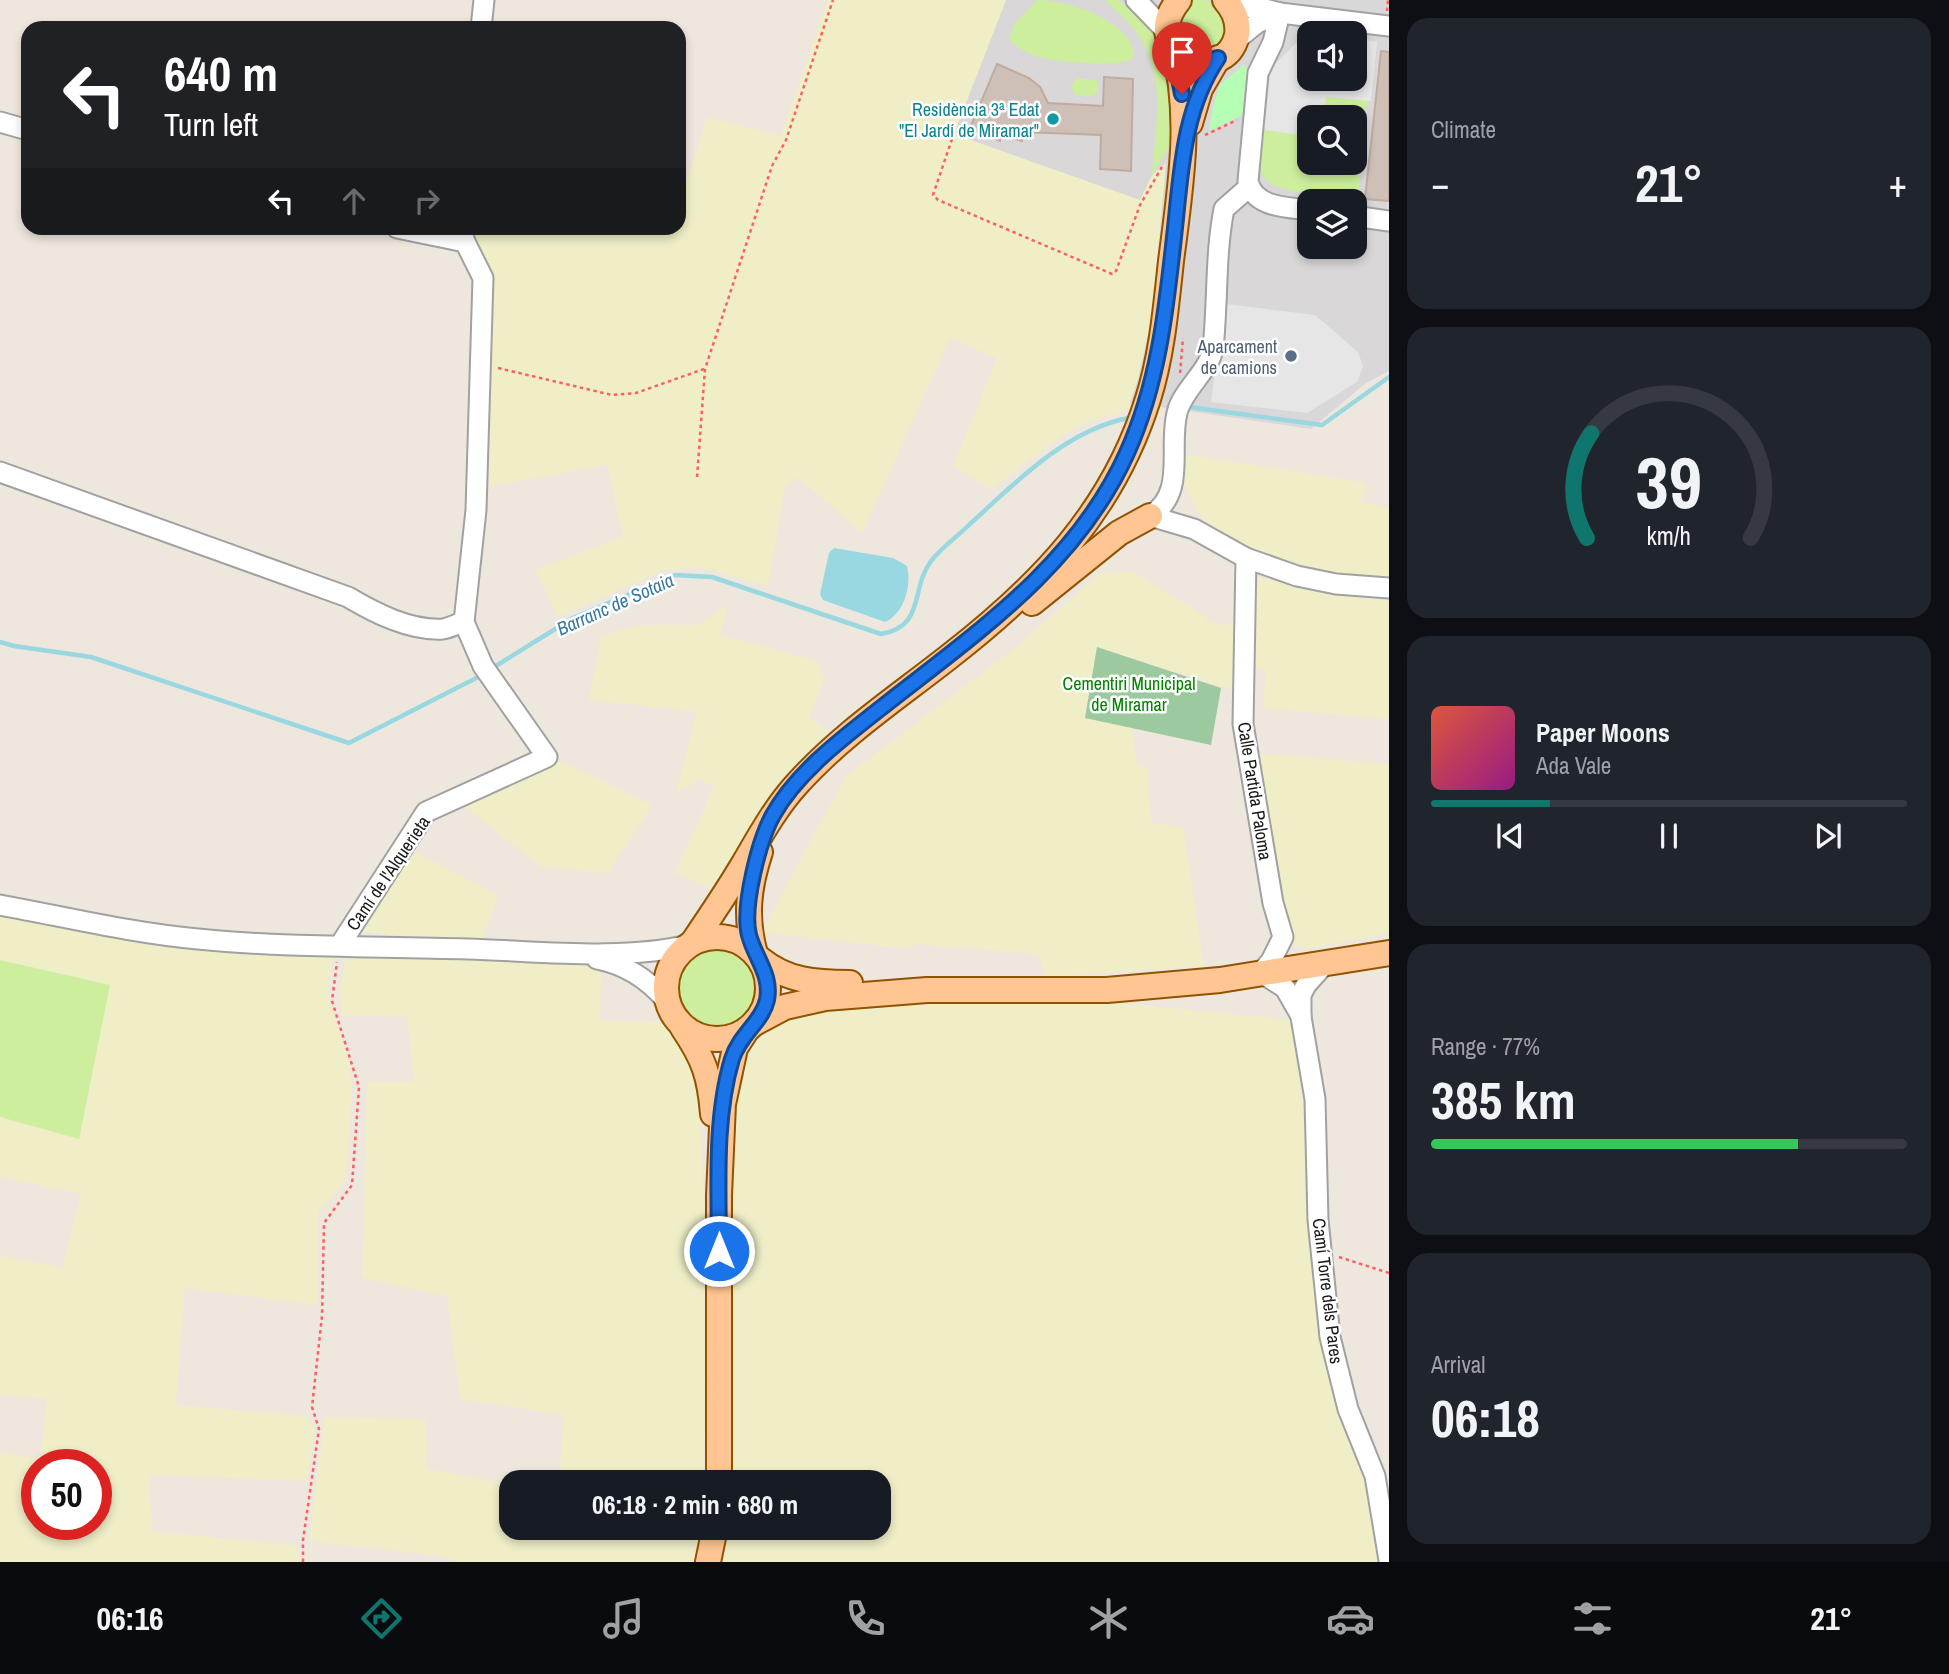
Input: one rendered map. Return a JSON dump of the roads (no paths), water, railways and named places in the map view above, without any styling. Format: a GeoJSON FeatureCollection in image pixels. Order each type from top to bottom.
{"type":"FeatureCollection","features":[{"type":"Feature","properties":{"kind":"main road"},"geometry":{"type":"LineString","coordinates":[[1179,0],[1172,9],[1170,39],[1180,80],[1189,147]]}},
{"type":"Feature","properties":{"kind":"main road"},"geometry":{"type":"LineString","coordinates":[[1170,39],[1188,59],[1199,62],[1218,58],[1230,50],[1236,40],[1236,17],[1228,3]]}},
{"type":"Feature","properties":{"kind":"main road"},"geometry":{"type":"LineString","coordinates":[[719,1195],[712,1099],[707,1072],[699,1049],[666,1000],[666,978],[675,957],[691,943],[772,816],[795,786],[859,726],[982,630],[1033,585],[1066,551],[1098,507],[1128,452],[1148,400],[1159,352],[1196,101],[1218,58]]}},
{"type":"Feature","properties":{"kind":"main road"},"geometry":{"type":"LineString","coordinates":[[982,630],[1005,620],[1037,600],[1119,533],[1150,516]]}},
{"type":"Feature","properties":{"kind":"main road"},"geometry":{"type":"LineString","coordinates":[[719,1470],[719,1195],[723,1104],[735,1048],[766,1001],[767,978],[748,930],[748,897],[772,816]]}},
{"type":"Feature","properties":{"kind":"main road"},"geometry":{"type":"LineString","coordinates":[[691,943],[711,937],[730,938],[772,969],[801,982],[872,984],[927,990]]}},
{"type":"Feature","properties":{"kind":"main road"},"geometry":{"type":"LineString","coordinates":[[681,1024],[696,1035],[713,1040],[736,1036],[785,1007],[803,1002],[927,990],[1107,990],[1261,974],[1389,953]]}},
{"type":"Feature","properties":{"kind":"main road"},"geometry":{"type":"LineString","coordinates":[[708,1562],[713,1540]]}},
{"type":"Feature","properties":{"kind":"street"},"geometry":{"type":"LineString","coordinates":[[482,21],[484,0]]}},
{"type":"Feature","properties":{"kind":"street"},"geometry":{"type":"LineString","coordinates":[[1136,0],[1170,39]]}},
{"type":"Feature","properties":{"kind":"street"},"geometry":{"type":"LineString","coordinates":[[1228,3],[1280,13],[1389,26]]}},
{"type":"Feature","properties":{"kind":"street"},"geometry":{"type":"LineString","coordinates":[[1236,40],[1257,23],[1280,13]]}},
{"type":"Feature","properties":{"kind":"street"},"geometry":{"type":"LineString","coordinates":[[1150,516],[1165,505],[1174,485],[1180,401],[1217,355],[1223,214],[1227,205],[1249,187],[1258,73],[1270,48],[1280,13]]}},
{"type":"Feature","properties":{"kind":"street"},"geometry":{"type":"LineString","coordinates":[[1270,48],[1313,17]]}},
{"type":"Feature","properties":{"kind":"street"},"geometry":{"type":"LineString","coordinates":[[0,122],[21,128]]}},
{"type":"Feature","properties":{"kind":"street"},"geometry":{"type":"LineString","coordinates":[[1249,187],[1269,204],[1297,208]]}},
{"type":"Feature","properties":{"kind":"street"},"geometry":{"type":"LineString","coordinates":[[1367,218],[1389,221]]}},
{"type":"Feature","properties":{"kind":"street","name":"Camí de l'Alquerieta"},"geometry":{"type":"LineString","coordinates":[[340,945],[426,812],[547,757],[488,672],[464,622],[476,510],[483,278],[463,235]]}},
{"type":"Feature","properties":{"kind":"street"},"geometry":{"type":"LineString","coordinates":[[0,472],[348,597],[377,614],[419,626],[444,629],[464,622]]}},
{"type":"Feature","properties":{"kind":"street"},"geometry":{"type":"LineString","coordinates":[[1174,485],[1194,528]]}},
{"type":"Feature","properties":{"kind":"street"},"geometry":{"type":"LineString","coordinates":[[1150,516],[1194,528],[1246,558],[1316,581],[1389,588]]}},
{"type":"Feature","properties":{"kind":"street","name":"Calle Partida Paloma"},"geometry":{"type":"LineString","coordinates":[[1246,558],[1243,724],[1273,903],[1283,937],[1261,974]]}},
{"type":"Feature","properties":{"kind":"street"},"geometry":{"type":"LineString","coordinates":[[0,905],[121,929],[197,939],[278,945],[659,952],[691,943]]}},
{"type":"Feature","properties":{"kind":"street"},"geometry":{"type":"LineString","coordinates":[[554,952],[616,963],[647,979],[666,1000]]}},
{"type":"Feature","properties":{"kind":"street","name":"Camí Torre dels Pares"},"geometry":{"type":"LineString","coordinates":[[1325,964],[1306,985],[1301,995],[1301,1017],[1315,1099],[1318,1220],[1330,1337],[1349,1409],[1375,1476],[1389,1560]]}},
{"type":"Feature","properties":{"kind":"street","name":"Camí Torre dels Pares"},"geometry":{"type":"LineString","coordinates":[[1261,974],[1285,988],[1301,1017]]}},
{"type":"Feature","properties":{"kind":"water"},"geometry":{"type":"Polygon","coordinates":[[[834,548],[893,558],[907,566],[905,598],[892,618],[885,622],[823,600],[820,594],[829,553],[834,548]]]}},
{"type":"Feature","properties":{"kind":"waterway","name":"Barranc de Sotaia"},"geometry":{"type":"LineString","coordinates":[[1189,407],[1322,425],[1389,377]]}},
{"type":"Feature","properties":{"kind":"waterway","name":"Barranc de Sotaia"},"geometry":{"type":"LineString","coordinates":[[491,669],[573,618],[675,575],[712,577],[881,634],[895,630],[911,615],[925,572],[945,546],[1024,475],[1062,446],[1083,434],[1128,418]]}},
{"type":"Feature","properties":{"kind":"waterway","name":"Barranc de Sotaia"},"geometry":{"type":"LineString","coordinates":[[0,642],[91,657],[349,743],[484,674]]}},
{"type":"Feature","properties":{"kind":"place","name":"Residència 3ª Edat \"El Jardí de Miramar\""},"geometry":{"type":"Point","coordinates":[1053,119]}},
{"type":"Feature","properties":{"kind":"place","name":"Aparcament de camions"},"geometry":{"type":"Point","coordinates":[1291,356]}},
{"type":"Feature","properties":{"kind":"park label","name":"Cementiri Municipal de Miramar"},"geometry":{"type":"Point","coordinates":[1129,693]}}]}
